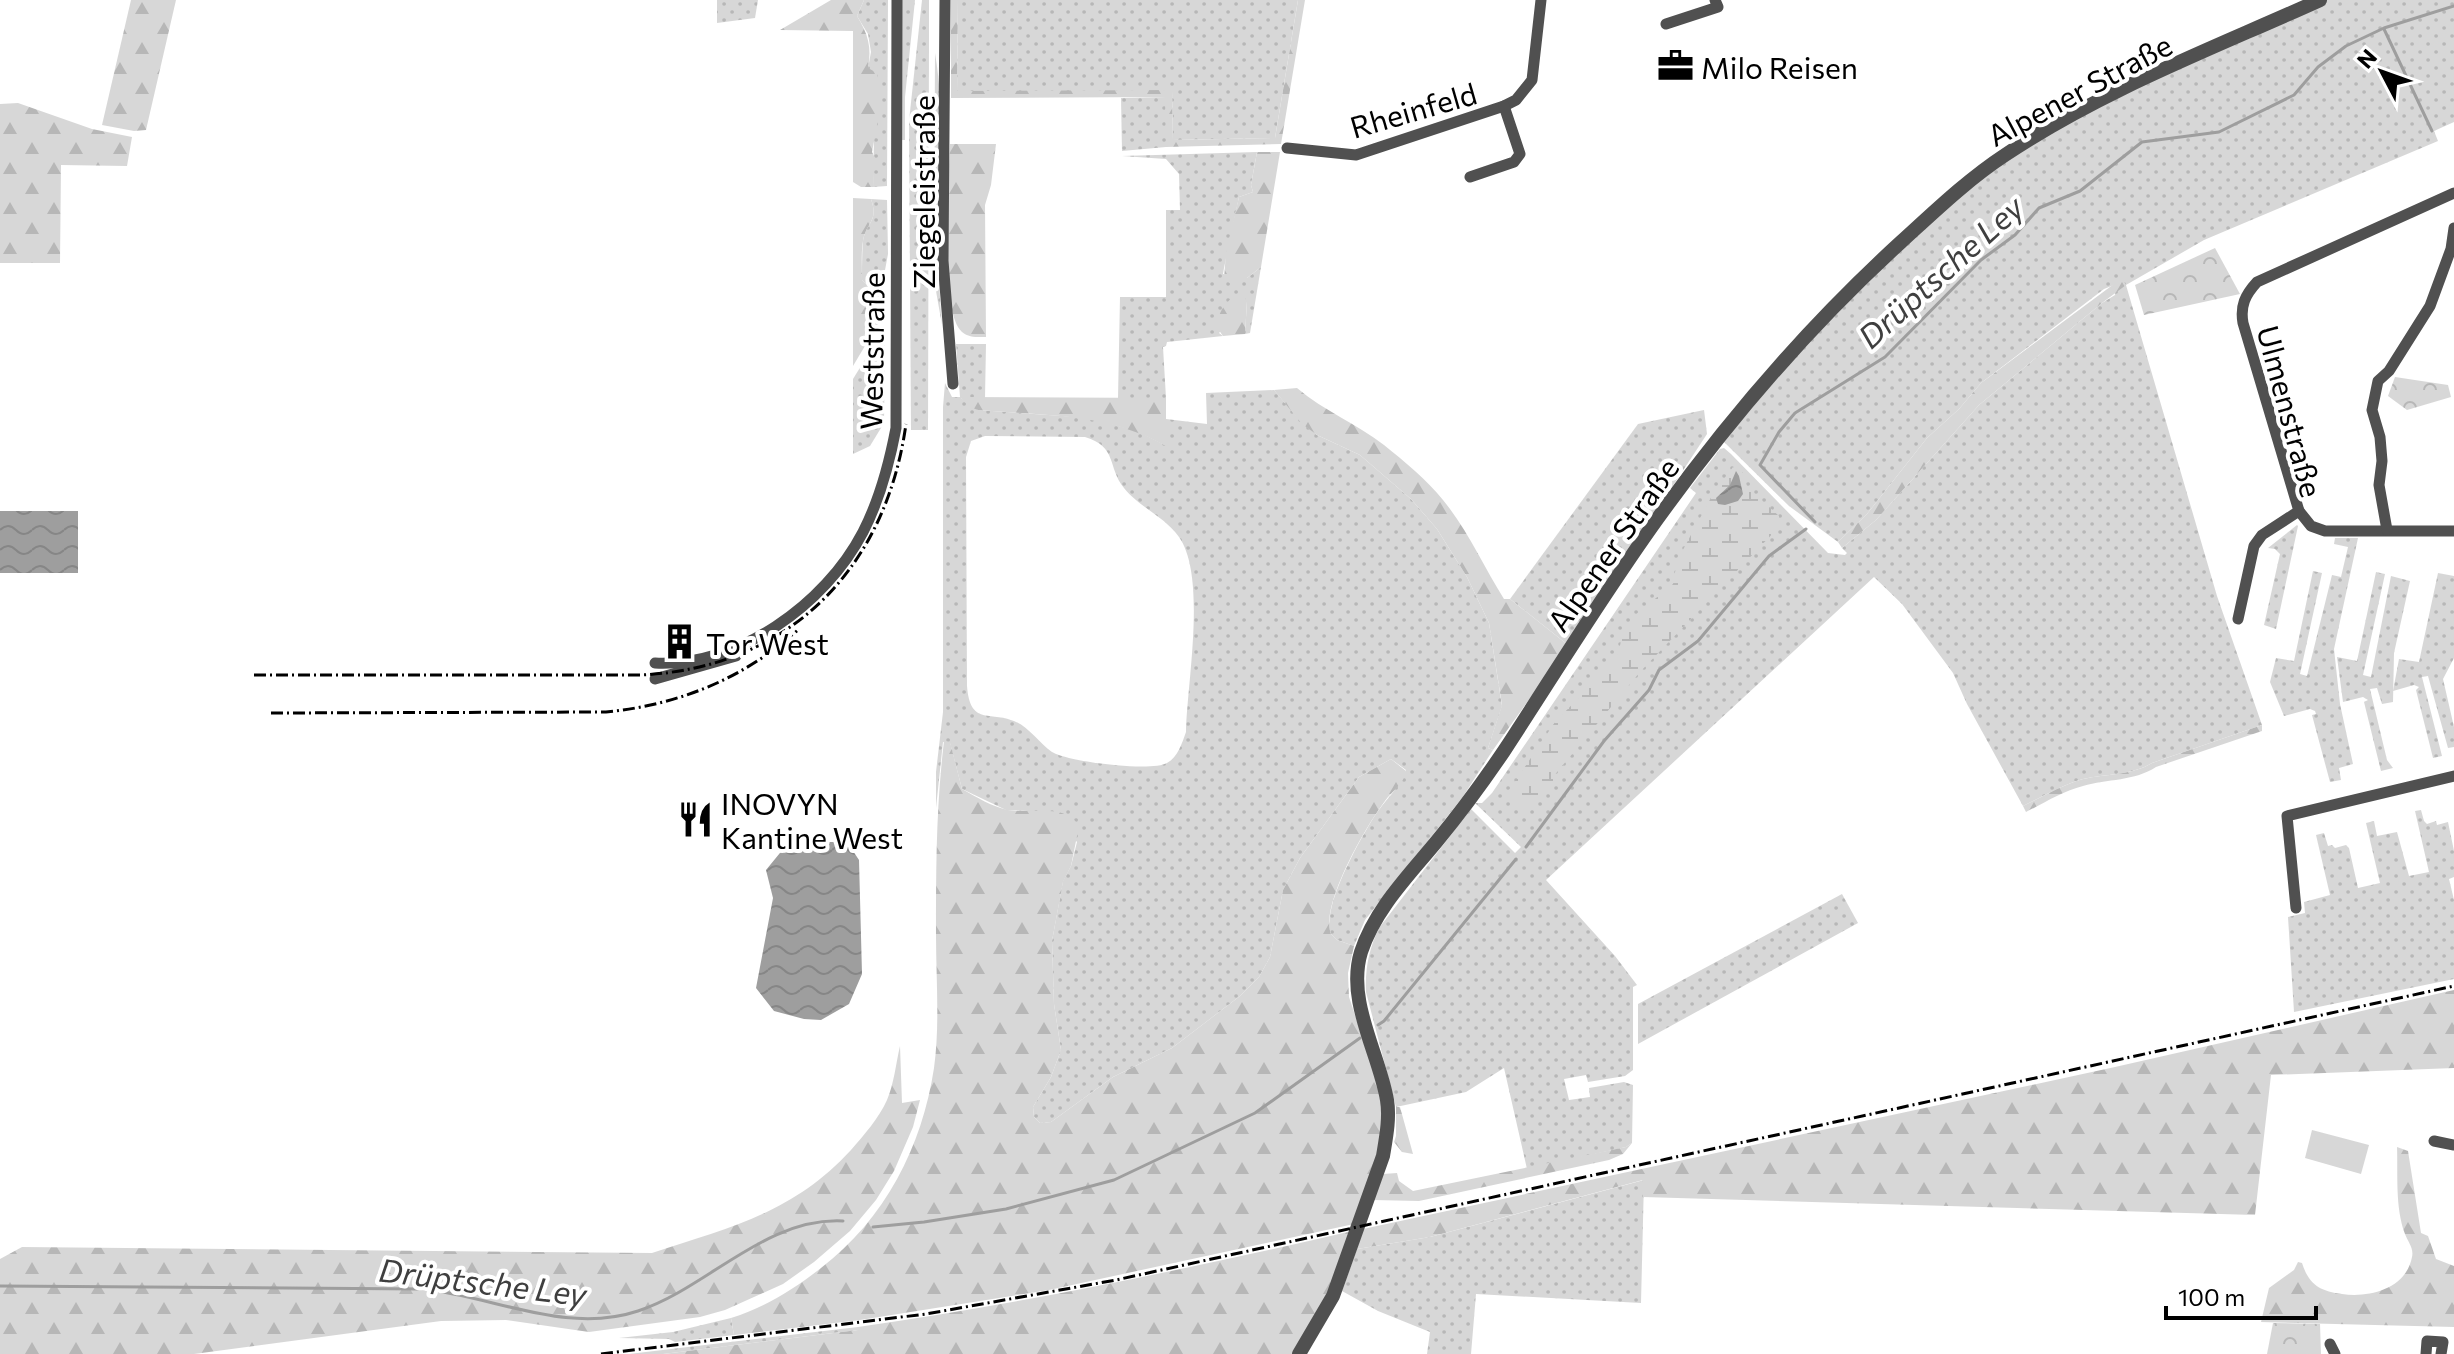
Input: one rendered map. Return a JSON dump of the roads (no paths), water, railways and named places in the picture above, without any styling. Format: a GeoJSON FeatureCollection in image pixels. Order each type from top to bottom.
{"type":"FeatureCollection","features":[{"type":"Feature","properties":{"kind":"street","name":"Weststraße"},"geometry":{"type":"LineString","coordinates":[[655,663],[678,664],[744,644],[807,602],[835,573],[862,535],[887,473],[896,428],[897,0]]}},
{"type":"Feature","properties":{"kind":"street","name":"Ziegeleistraße"},"geometry":{"type":"LineString","coordinates":[[945,0],[943,261],[953,384]]}},
{"type":"Feature","properties":{"kind":"street","name":"Rheinfeld"},"geometry":{"type":"LineString","coordinates":[[1287,148],[1356,155],[1516,100],[1532,80],[1541,0]]}},
{"type":"Feature","properties":{"kind":"street"},"geometry":{"type":"LineString","coordinates":[[1666,24],[1718,7],[1715,0]]}},
{"type":"Feature","properties":{"kind":"street","name":"Alpener Straße"},"geometry":{"type":"LineString","coordinates":[[1299,1354],[1333,1296],[1387,1137],[1388,1104],[1359,993],[1359,958],[1371,928],[1394,893],[1485,778],[1659,517],[1785,358],[1857,282],[2002,156],[2119,91],[2320,0]]}},
{"type":"Feature","properties":{"kind":"street","name":"Rheinfeld"},"geometry":{"type":"LineString","coordinates":[[1470,177],[1514,162],[1520,154],[1504,106]]}},
{"type":"Feature","properties":{"kind":"street"},"geometry":{"type":"LineString","coordinates":[[2453,194],[2454,210]]}},
{"type":"Feature","properties":{"kind":"street","name":"Ulmenstraße"},"geometry":{"type":"LineString","coordinates":[[2238,619],[2254,546],[2262,535],[2299,511],[2243,323],[2241,312],[2248,292],[2257,282],[2453,194]]}},
{"type":"Feature","properties":{"kind":"street"},"geometry":{"type":"LineString","coordinates":[[2387,530],[2379,485],[2382,461],[2380,437],[2372,410],[2378,381],[2389,371],[2430,306],[2451,249],[2454,228]]}},
{"type":"Feature","properties":{"kind":"street"},"geometry":{"type":"LineString","coordinates":[[2299,511],[2311,526],[2325,531],[2454,531]]}},
{"type":"Feature","properties":{"kind":"street","name":"Weststraße"},"geometry":{"type":"LineString","coordinates":[[655,679],[736,656],[744,644]]}},
{"type":"Feature","properties":{"kind":"street"},"geometry":{"type":"LineString","coordinates":[[2296,908],[2287,816],[2454,776]]}},
{"type":"Feature","properties":{"kind":"street"},"geometry":{"type":"LineString","coordinates":[[2434,1141],[2454,1145]]}},
{"type":"Feature","properties":{"kind":"street"},"geometry":{"type":"LineString","coordinates":[[2426,1354],[2427,1341],[2443,1342],[2441,1354]]}},
{"type":"Feature","properties":{"kind":"water"},"geometry":{"type":"Polygon","coordinates":[[[1736,471],[1743,494],[1738,501],[1718,504],[1716,498],[1730,485],[1736,471]]]}},
{"type":"Feature","properties":{"kind":"water"},"geometry":{"type":"Polygon","coordinates":[[[0,511],[78,511],[78,573],[0,573],[0,511]]]}},
{"type":"Feature","properties":{"kind":"water"},"geometry":{"type":"Polygon","coordinates":[[[793,837],[803,842],[847,842],[859,860],[862,974],[849,1004],[821,1020],[774,1011],[756,988],[773,898],[766,870],[793,837]]]}},
{"type":"Feature","properties":{"kind":"waterway","name":"Drüptsche Ley"},"geometry":{"type":"LineString","coordinates":[[1815,522],[1760,465],[1779,432],[1795,413],[1885,357],[1981,260],[2015,235],[2039,208],[2080,191],[2142,142],[2219,132],[2294,95],[2318,67],[2346,46],[2384,28],[2454,6]]}},
{"type":"Feature","properties":{"kind":"waterway"},"geometry":{"type":"LineString","coordinates":[[2384,29],[2432,131]]}},
{"type":"Feature","properties":{"kind":"waterway","name":"Drüptsche Ley"},"geometry":{"type":"LineString","coordinates":[[1526,847],[1604,741],[1649,690],[1659,670],[1698,641],[1769,556],[1806,529]]}},
{"type":"Feature","properties":{"kind":"waterway","name":"Drüptsche Ley"},"geometry":{"type":"LineString","coordinates":[[1378,1025],[1516,859]]}},
{"type":"Feature","properties":{"kind":"waterway","name":"Drüptsche Ley"},"geometry":{"type":"LineString","coordinates":[[873,1227],[1006,1209],[1114,1180],[1255,1113],[1360,1038]]}},
{"type":"Feature","properties":{"kind":"waterway","name":"Drüptsche Ley"},"geometry":{"type":"LineString","coordinates":[[0,1286],[422,1289],[530,1312],[584,1319],[611,1317],[638,1311],[664,1300],[788,1230],[815,1223],[843,1221]]}},
{"type":"Feature","properties":{"kind":"railway"},"geometry":{"type":"LineString","coordinates":[[254,675],[641,675],[694,668],[742,653],[785,630],[822,601],[853,565],[877,523],[895,476],[906,424]]}},
{"type":"Feature","properties":{"kind":"railway"},"geometry":{"type":"LineString","coordinates":[[271,713],[606,712],[633,708],[684,696],[732,676],[798,630]]}},
{"type":"Feature","properties":{"kind":"railway"},"geometry":{"type":"LineString","coordinates":[[601,1354],[926,1314],[1116,1280],[2454,986]]}},
{"type":"Feature","properties":{"kind":"place","name":"Milo Reisen"},"geometry":{"type":"Point","coordinates":[1675,66]}},
{"type":"Feature","properties":{"kind":"place","name":"Tor West"},"geometry":{"type":"Point","coordinates":[680,642]}},
{"type":"Feature","properties":{"kind":"place","name":"INOVYN Kantine West"},"geometry":{"type":"Point","coordinates":[695,819]}}]}
